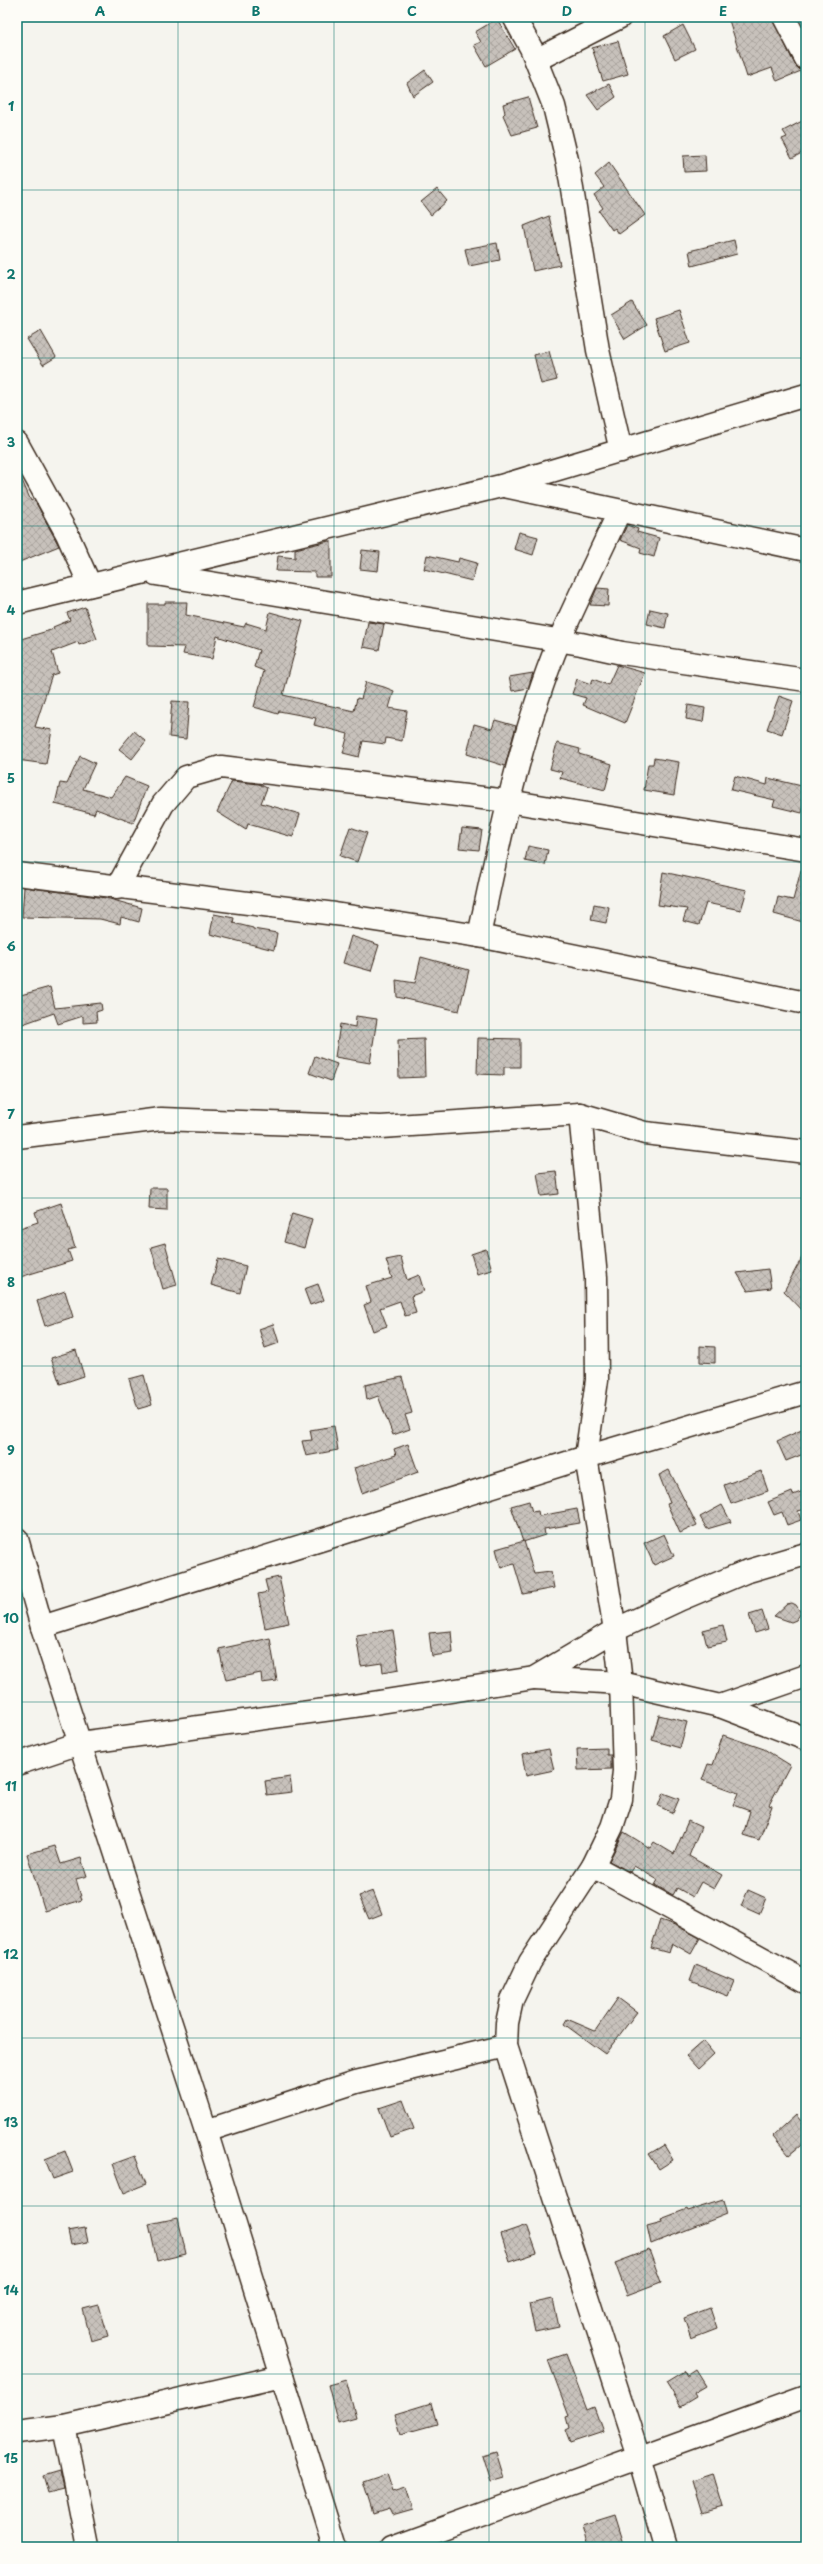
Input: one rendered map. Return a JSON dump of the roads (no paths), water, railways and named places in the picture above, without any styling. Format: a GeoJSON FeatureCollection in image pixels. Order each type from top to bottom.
{"type":"FeatureCollection","features":[{"type":"Feature","properties":{"kind":"street"},"geometry":{"type":"LineString","coordinates":[[514,17],[536,60],[554,106],[568,164],[598,350],[621,451]]}},
{"type":"Feature","properties":{"kind":"street"},"geometry":{"type":"LineString","coordinates":[[536,60],[620,17]]}},
{"type":"Feature","properties":{"kind":"street"},"geometry":{"type":"LineString","coordinates":[[784,17],[806,58]]}},
{"type":"Feature","properties":{"kind":"street"},"geometry":{"type":"LineString","coordinates":[[17,603],[90,585],[148,573],[501,486],[806,395]]}},
{"type":"Feature","properties":{"kind":"street"},"geometry":{"type":"LineString","coordinates":[[17,443],[67,534],[90,585]]}},
{"type":"Feature","properties":{"kind":"street"},"geometry":{"type":"LineString","coordinates":[[501,486],[619,512],[806,550]]}},
{"type":"Feature","properties":{"kind":"street"},"geometry":{"type":"LineString","coordinates":[[479,936],[508,801],[559,642],[619,512]]}},
{"type":"Feature","properties":{"kind":"street"},"geometry":{"type":"LineString","coordinates":[[148,573],[622,653],[806,680]]}},
{"type":"Feature","properties":{"kind":"street"},"geometry":{"type":"LineString","coordinates":[[118,888],[163,804],[186,777],[221,767],[508,801],[806,850]]}},
{"type":"Feature","properties":{"kind":"street"},"geometry":{"type":"LineString","coordinates":[[17,874],[118,888],[335,914],[479,936],[806,1003]]}},
{"type":"Feature","properties":{"kind":"street"},"geometry":{"type":"LineString","coordinates":[[580,1114],[596,1277],[597,1380],[586,1457],[615,1630],[621,1683],[624,1772],[621,1799],[612,1827],[593,1866],[530,1962],[520,1981],[512,2000],[507,2023],[506,2046],[639,2457],[665,2547]]}},
{"type":"Feature","properties":{"kind":"street"},"geometry":{"type":"LineString","coordinates":[[17,1137],[162,1119],[381,1127],[580,1114],[645,1133],[806,1152]]}},
{"type":"Feature","properties":{"kind":"street"},"geometry":{"type":"LineString","coordinates":[[42,1627],[586,1457],[806,1392]]}},
{"type":"Feature","properties":{"kind":"street"},"geometry":{"type":"LineString","coordinates":[[17,1539],[42,1627],[206,2131],[335,2547]]}},
{"type":"Feature","properties":{"kind":"street"},"geometry":{"type":"LineString","coordinates":[[534,1678],[615,1630],[745,1572],[806,1554]]}},
{"type":"Feature","properties":{"kind":"street"},"geometry":{"type":"LineString","coordinates":[[720,1706],[806,1676]]}},
{"type":"Feature","properties":{"kind":"street"},"geometry":{"type":"LineString","coordinates":[[17,1764],[80,1743],[354,1706],[534,1678],[621,1683],[720,1706],[806,1739]]}},
{"type":"Feature","properties":{"kind":"street"},"geometry":{"type":"LineString","coordinates":[[593,1866],[806,1982]]}},
{"type":"Feature","properties":{"kind":"street"},"geometry":{"type":"LineString","coordinates":[[206,2131],[356,2082],[506,2046]]}},
{"type":"Feature","properties":{"kind":"street"},"geometry":{"type":"LineString","coordinates":[[17,2432],[64,2426],[282,2376]]}},
{"type":"Feature","properties":{"kind":"street"},"geometry":{"type":"LineString","coordinates":[[392,2547],[806,2397]]}},
{"type":"Feature","properties":{"kind":"street"},"geometry":{"type":"LineString","coordinates":[[64,2426],[88,2547]]}}]}
